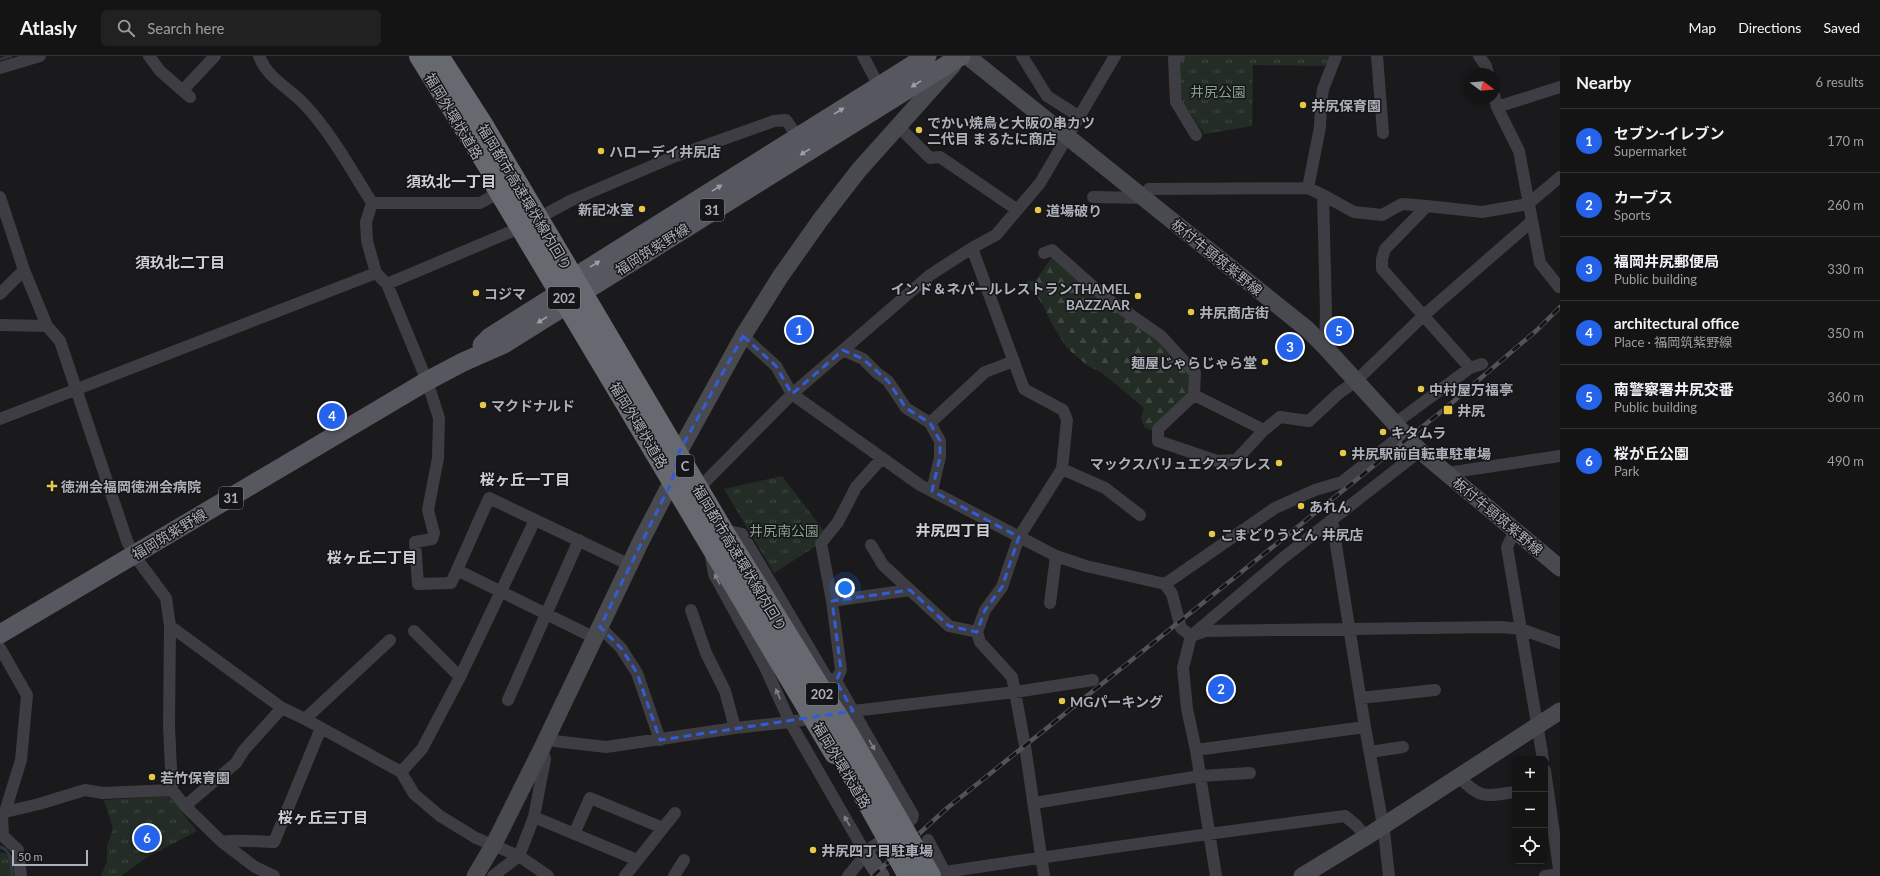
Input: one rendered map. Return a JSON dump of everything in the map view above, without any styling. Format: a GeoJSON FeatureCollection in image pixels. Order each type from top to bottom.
{"type":"FeatureCollection","features":[{"type":"Feature","properties":{"kind":"highway","name":"福岡外環状道路"},"geometry":{"type":"LineString","coordinates":[[419,56],[672,481],[717,536],[834,715],[893,832],[909,876]]}},
{"type":"Feature","properties":{"kind":"highway","name":"C"},"geometry":{"type":"LineString","coordinates":[[419,56],[580,314],[714,543],[833,739],[909,876]]}},
{"type":"Feature","properties":{"kind":"highway","name":"福岡都市高速環状線内回り"},"geometry":{"type":"LineString","coordinates":[[438,56],[483,126],[725,535],[846,731],[938,875]]}},
{"type":"Feature","properties":{"kind":"highway","name":"福岡外環状道路"},"geometry":{"type":"LineString","coordinates":[[444,56],[543,217],[700,487],[717,536]]}},
{"type":"Feature","properties":{"kind":"highway","name":"福岡外環状道路"},"geometry":{"type":"LineString","coordinates":[[893,832],[938,875]]}},
{"type":"Feature","properties":{"kind":"main road","name":"福岡筑紫野線"},"geometry":{"type":"LineString","coordinates":[[0,634],[427,381],[463,362],[504,344],[564,298],[581,283],[798,137],[927,56]]}},
{"type":"Feature","properties":{"kind":"main road","name":"福岡筑紫野線"},"geometry":{"type":"LineString","coordinates":[[581,283],[962,56]]}},
{"type":"Feature","properties":{"kind":"street"},"geometry":{"type":"LineString","coordinates":[[0,68],[40,56]]}},
{"type":"Feature","properties":{"kind":"street"},"geometry":{"type":"LineString","coordinates":[[149,56],[160,71],[186,94],[214,56]]}},
{"type":"Feature","properties":{"kind":"street"},"geometry":{"type":"LineString","coordinates":[[259,56],[264,69],[305,105],[336,145],[372,203],[366,222],[367,241],[376,273],[387,284],[427,381],[439,418],[438,458],[428,510],[434,533],[432,539],[415,542],[418,584],[451,583],[489,498],[630,565]]}},
{"type":"Feature","properties":{"kind":"street"},"geometry":{"type":"LineString","coordinates":[[863,56],[879,86]]}},
{"type":"Feature","properties":{"kind":"street"},"geometry":{"type":"LineString","coordinates":[[475,876],[494,844],[545,743],[640,541],[672,481],[679,452],[743,336],[780,276],[859,170],[962,56]]}},
{"type":"Feature","properties":{"kind":"street","name":"板付牛頸筑紫野線"},"geometry":{"type":"LineString","coordinates":[[967,56],[1285,311],[1325,347],[1398,429],[1420,451],[1560,568]]}},
{"type":"Feature","properties":{"kind":"street"},"geometry":{"type":"LineString","coordinates":[[1022,56],[1047,96],[1080,117]]}},
{"type":"Feature","properties":{"kind":"street"},"geometry":{"type":"LineString","coordinates":[[700,487],[792,394],[930,274],[996,235],[1016,209],[1040,183],[1068,138],[1115,56]]}},
{"type":"Feature","properties":{"kind":"street"},"geometry":{"type":"LineString","coordinates":[[1179,56],[1174,60],[1176,102],[1196,135]]}},
{"type":"Feature","properties":{"kind":"street"},"geometry":{"type":"LineString","coordinates":[[1308,188],[1316,157],[1323,89],[1336,56]]}},
{"type":"Feature","properties":{"kind":"street"},"geometry":{"type":"LineString","coordinates":[[1377,56],[1383,133]]}},
{"type":"Feature","properties":{"kind":"street"},"geometry":{"type":"LineString","coordinates":[[1479,56],[1486,68]]}},
{"type":"Feature","properties":{"kind":"street"},"geometry":{"type":"LineString","coordinates":[[1498,107],[1560,88]]}},
{"type":"Feature","properties":{"kind":"street"},"geometry":{"type":"LineString","coordinates":[[1497,104],[1519,151],[1540,263],[1559,287]]}},
{"type":"Feature","properties":{"kind":"street"},"geometry":{"type":"LineString","coordinates":[[387,284],[522,228],[570,201],[673,157],[774,121],[786,120],[798,137]]}},
{"type":"Feature","properties":{"kind":"street"},"geometry":{"type":"LineString","coordinates":[[898,126],[930,158],[940,157],[1016,209]]}},
{"type":"Feature","properties":{"kind":"street"},"geometry":{"type":"LineString","coordinates":[[1093,197],[1144,198],[1149,189],[1308,188],[1354,212],[1382,214],[1402,204],[1482,212],[1528,204],[1560,177]]}},
{"type":"Feature","properties":{"kind":"street"},"geometry":{"type":"LineString","coordinates":[[372,203],[480,204],[500,192]]}},
{"type":"Feature","properties":{"kind":"street"},"geometry":{"type":"LineString","coordinates":[[1323,195],[1326,312],[1325,347]]}},
{"type":"Feature","properties":{"kind":"street"},"geometry":{"type":"LineString","coordinates":[[0,197],[24,270],[47,326],[60,341],[75,390],[127,541],[134,555],[166,598],[170,626],[169,726],[172,790],[185,806],[255,872],[274,876]]}},
{"type":"Feature","properties":{"kind":"street"},"geometry":{"type":"LineString","coordinates":[[1426,206],[1385,249],[1382,259],[1382,269],[1470,368]]}},
{"type":"Feature","properties":{"kind":"street"},"geometry":{"type":"LineString","coordinates":[[1044,253],[1052,250],[1106,298],[1161,336],[1195,373],[1194,395],[1158,429],[1158,441],[1216,461],[1236,460],[1264,430],[1280,417],[1309,421],[1339,392],[1356,381],[1423,316],[1532,221]]}},
{"type":"Feature","properties":{"kind":"street"},"geometry":{"type":"LineString","coordinates":[[972,248],[1024,389],[1062,410],[1067,420],[1062,469],[1019,537],[1002,587],[985,610],[977,632],[980,642],[1012,677],[1034,803],[1044,876]]}},
{"type":"Feature","properties":{"kind":"street"},"geometry":{"type":"LineString","coordinates":[[0,294],[24,270]]}},
{"type":"Feature","properties":{"kind":"street"},"geometry":{"type":"LineString","coordinates":[[0,419],[376,273]]}},
{"type":"Feature","properties":{"kind":"street"},"geometry":{"type":"LineString","coordinates":[[0,326],[47,326]]}},
{"type":"Feature","properties":{"kind":"street"},"geometry":{"type":"LineString","coordinates":[[743,336],[776,366],[792,394],[882,458],[932,491],[1056,556],[1086,566],[1165,584],[1172,594],[1181,628],[1191,636]]}},
{"type":"Feature","properties":{"kind":"street"},"geometry":{"type":"LineString","coordinates":[[843,350],[863,359],[877,373],[888,381],[906,408],[930,423],[940,441],[940,457],[932,491]]}},
{"type":"Feature","properties":{"kind":"street"},"geometry":{"type":"LineString","coordinates":[[930,423],[985,372],[1014,361]]}},
{"type":"Feature","properties":{"kind":"street"},"geometry":{"type":"LineString","coordinates":[[1165,584],[1275,508],[1315,490],[1342,482],[1398,429],[1470,368],[1482,364]]}},
{"type":"Feature","properties":{"kind":"street"},"geometry":{"type":"LineString","coordinates":[[1194,395],[1264,430]]}},
{"type":"Feature","properties":{"kind":"street"},"geometry":{"type":"LineString","coordinates":[[1216,876],[1196,750],[1187,709],[1183,668],[1191,636],[1283,558],[1420,451]]}},
{"type":"Feature","properties":{"kind":"street"},"geometry":{"type":"LineString","coordinates":[[1447,473],[1560,456]]}},
{"type":"Feature","properties":{"kind":"street"},"geometry":{"type":"LineString","coordinates":[[834,715],[836,681],[841,670],[832,601],[821,544],[838,522],[856,487],[882,458]]}},
{"type":"Feature","properties":{"kind":"street"},"geometry":{"type":"LineString","coordinates":[[1062,469],[1105,488],[1140,515]]}},
{"type":"Feature","properties":{"kind":"street"},"geometry":{"type":"LineString","coordinates":[[402,772],[422,749],[460,677],[502,592],[535,520]]}},
{"type":"Feature","properties":{"kind":"street"},"geometry":{"type":"LineString","coordinates":[[1332,520],[1360,698],[1384,832],[1389,876]]}},
{"type":"Feature","properties":{"kind":"street"},"geometry":{"type":"LineString","coordinates":[[1515,530],[1507,547],[1543,756]]}},
{"type":"Feature","properties":{"kind":"street"},"geometry":{"type":"LineString","coordinates":[[836,681],[827,678],[742,534],[717,536],[714,574],[765,667],[790,722],[866,854],[881,876]]}},
{"type":"Feature","properties":{"kind":"street"},"geometry":{"type":"LineString","coordinates":[[508,700],[579,540]]}},
{"type":"Feature","properties":{"kind":"street"},"geometry":{"type":"LineString","coordinates":[[871,545],[883,565],[949,626],[977,632]]}},
{"type":"Feature","properties":{"kind":"street"},"geometry":{"type":"LineString","coordinates":[[1050,603],[1056,556]]}},
{"type":"Feature","properties":{"kind":"street"},"geometry":{"type":"LineString","coordinates":[[457,570],[546,614],[597,633],[622,648],[637,673],[660,740]]}},
{"type":"Feature","properties":{"kind":"street"},"geometry":{"type":"LineString","coordinates":[[832,601],[910,590]]}},
{"type":"Feature","properties":{"kind":"street"},"geometry":{"type":"LineString","coordinates":[[691,610],[706,653],[725,691],[735,728]]}},
{"type":"Feature","properties":{"kind":"street"},"geometry":{"type":"LineString","coordinates":[[170,626],[282,708],[305,718],[402,772],[414,794],[440,816],[476,838],[494,844],[519,856],[548,876]]}},
{"type":"Feature","properties":{"kind":"street"},"geometry":{"type":"LineString","coordinates":[[1191,636],[1205,631],[1501,627],[1521,629],[1560,643]]}},
{"type":"Feature","properties":{"kind":"street"},"geometry":{"type":"LineString","coordinates":[[414,631],[460,677]]}},
{"type":"Feature","properties":{"kind":"street"},"geometry":{"type":"LineString","coordinates":[[305,718],[390,640]]}},
{"type":"Feature","properties":{"kind":"street"},"geometry":{"type":"LineString","coordinates":[[0,648],[27,695],[21,760],[2,814],[3,836],[18,850],[21,876]]}},
{"type":"Feature","properties":{"kind":"street"},"geometry":{"type":"LineString","coordinates":[[545,743],[554,741],[606,746],[660,740],[735,728],[1015,692],[1093,680]]}},
{"type":"Feature","properties":{"kind":"street"},"geometry":{"type":"LineString","coordinates":[[1360,698],[1435,690]]}},
{"type":"Feature","properties":{"kind":"street"},"geometry":{"type":"LineString","coordinates":[[185,806],[236,764],[244,750],[282,708]]}},
{"type":"Feature","properties":{"kind":"street"},"geometry":{"type":"LineString","coordinates":[[1302,876],[1366,837],[1560,711]]}},
{"type":"Feature","properties":{"kind":"street"},"geometry":{"type":"LineString","coordinates":[[1196,750],[1365,727]]}},
{"type":"Feature","properties":{"kind":"street"},"geometry":{"type":"LineString","coordinates":[[222,842],[234,840],[248,842],[274,842],[321,728]]}},
{"type":"Feature","properties":{"kind":"street"},"geometry":{"type":"LineString","coordinates":[[493,876],[519,856],[534,817],[545,759],[545,743]]}},
{"type":"Feature","properties":{"kind":"street"},"geometry":{"type":"LineString","coordinates":[[1370,752],[1403,747]]}},
{"type":"Feature","properties":{"kind":"street"},"geometry":{"type":"LineString","coordinates":[[1034,803],[1200,776],[1250,773]]}},
{"type":"Feature","properties":{"kind":"street"},"geometry":{"type":"LineString","coordinates":[[1459,777],[1471,790],[1485,796],[1512,792]]}},
{"type":"Feature","properties":{"kind":"street"},"geometry":{"type":"LineString","coordinates":[[1545,876],[1560,875],[1551,786]]}},
{"type":"Feature","properties":{"kind":"street"},"geometry":{"type":"LineString","coordinates":[[2,814],[85,790],[103,793],[172,790]]}},
{"type":"Feature","properties":{"kind":"street"},"geometry":{"type":"LineString","coordinates":[[574,834],[590,798],[663,828]]}},
{"type":"Feature","properties":{"kind":"street"},"geometry":{"type":"LineString","coordinates":[[625,876],[675,813]]}},
{"type":"Feature","properties":{"kind":"street"},"geometry":{"type":"LineString","coordinates":[[928,840],[938,875],[1209,833],[1345,816],[1356,825],[1366,837]]}},
{"type":"Feature","properties":{"kind":"street"},"geometry":{"type":"LineString","coordinates":[[534,817],[637,860]]}},
{"type":"Feature","properties":{"kind":"street"},"geometry":{"type":"LineString","coordinates":[[848,876],[871,848],[893,832]]}},
{"type":"Feature","properties":{"kind":"street"},"geometry":{"type":"LineString","coordinates":[[674,876],[684,860]]}},
{"type":"Feature","properties":{"kind":"highlighted area"},"geometry":{"type":"Polygon","coordinates":[[[743,336],[776,366],[792,394],[843,350],[863,359],[888,381],[906,408],[930,423],[940,441],[940,457],[932,491],[1019,537],[1002,587],[985,610],[977,632],[949,626],[910,590],[832,601],[841,670],[836,681],[853,711],[660,740],[637,673],[621,648],[600,627],[672,481],[679,452],[743,336]]]}},
{"type":"Feature","properties":{"kind":"green space","name":"井尻公園"},"geometry":{"type":"Polygon","coordinates":[[[1186,56],[1334,56],[1330,66],[1253,65],[1252,126],[1204,134],[1183,103],[1178,61],[1186,56]]]}},
{"type":"Feature","properties":{"kind":"green space"},"geometry":{"type":"Polygon","coordinates":[[[1052,257],[1165,346],[1189,375],[1189,394],[1161,423],[1152,430],[1145,428],[1141,418],[1144,408],[1101,372],[1088,366],[1067,348],[1052,324],[1043,305],[1034,292],[1024,284],[1028,281],[1035,281],[1052,257]]]}},
{"type":"Feature","properties":{"kind":"green space","name":"井尻南公園"},"geometry":{"type":"Polygon","coordinates":[[[782,476],[825,532],[816,546],[774,573],[724,489],[782,476]]]}},
{"type":"Feature","properties":{"kind":"green space"},"geometry":{"type":"Polygon","coordinates":[[[169,796],[197,831],[146,858],[121,876],[101,876],[107,861],[107,846],[113,829],[104,800],[169,796]]]}},
{"type":"Feature","properties":{"kind":"green space"},"geometry":{"type":"Polygon","coordinates":[[[0,852],[13,856],[16,876],[0,876],[0,852]]]}},
{"type":"Feature","properties":{"kind":"waterway"},"geometry":{"type":"LineString","coordinates":[[0,59],[11,56]]}},
{"type":"Feature","properties":{"kind":"waterway"},"geometry":{"type":"LineString","coordinates":[[0,847],[9,855],[12,876]]}},
{"type":"Feature","properties":{"kind":"railway"},"geometry":{"type":"LineString","coordinates":[[873,876],[946,809],[1447,407],[1537,330],[1560,307]]}},
{"type":"Feature","properties":{"kind":"place","name":"井尻保育園"},"geometry":{"type":"Point","coordinates":[1303,105]}},
{"type":"Feature","properties":{"kind":"place","name":"でかい焼鳥と大阪の串カツ 二代目 まるたに商店"},"geometry":{"type":"Point","coordinates":[919,130]}},
{"type":"Feature","properties":{"kind":"place","name":"ハローデイ井尻店"},"geometry":{"type":"Point","coordinates":[601,151]}},
{"type":"Feature","properties":{"kind":"place","name":"新記冰室"},"geometry":{"type":"Point","coordinates":[642,209]}},
{"type":"Feature","properties":{"kind":"place","name":"道場破り"},"geometry":{"type":"Point","coordinates":[1038,210]}},
{"type":"Feature","properties":{"kind":"place","name":"コジマ"},"geometry":{"type":"Point","coordinates":[476,293]}},
{"type":"Feature","properties":{"kind":"place","name":"インド＆ネパールレストランTHAMEL BAZZAAR"},"geometry":{"type":"Point","coordinates":[1138,296]}},
{"type":"Feature","properties":{"kind":"place","name":"井尻商店街"},"geometry":{"type":"Point","coordinates":[1191,312]}},
{"type":"Feature","properties":{"kind":"place","name":"セブン-イレブン"},"geometry":{"type":"Point","coordinates":[799,330]}},
{"type":"Feature","properties":{"kind":"place","name":"南警察署井尻交番"},"geometry":{"type":"Point","coordinates":[1339,331]}},
{"type":"Feature","properties":{"kind":"place","name":"福岡井尻郵便局"},"geometry":{"type":"Point","coordinates":[1290,347]}},
{"type":"Feature","properties":{"kind":"place","name":"麺屋じゃらじゃら堂"},"geometry":{"type":"Point","coordinates":[1265,362]}},
{"type":"Feature","properties":{"kind":"place","name":"中村屋万福亭"},"geometry":{"type":"Point","coordinates":[1421,389]}},
{"type":"Feature","properties":{"kind":"place","name":"マクドナルド"},"geometry":{"type":"Point","coordinates":[483,405]}},
{"type":"Feature","properties":{"kind":"place","name":"井尻"},"geometry":{"type":"Point","coordinates":[1448,410]}},
{"type":"Feature","properties":{"kind":"place","name":"architectural office"},"geometry":{"type":"Point","coordinates":[332,416]}},
{"type":"Feature","properties":{"kind":"place","name":"キタムラ"},"geometry":{"type":"Point","coordinates":[1383,432]}},
{"type":"Feature","properties":{"kind":"place","name":"井尻駅前自転車駐車場"},"geometry":{"type":"Point","coordinates":[1343,453]}},
{"type":"Feature","properties":{"kind":"place","name":"マックスバリュエクスプレス"},"geometry":{"type":"Point","coordinates":[1279,463]}},
{"type":"Feature","properties":{"kind":"place","name":"徳洲会福岡徳洲会病院"},"geometry":{"type":"Point","coordinates":[52,486]}},
{"type":"Feature","properties":{"kind":"place","name":"あれん"},"geometry":{"type":"Point","coordinates":[1301,506]}},
{"type":"Feature","properties":{"kind":"place","name":"こまどりうどん 井尻店"},"geometry":{"type":"Point","coordinates":[1212,534]}},
{"type":"Feature","properties":{"kind":"place","name":"カーブス"},"geometry":{"type":"Point","coordinates":[1221,689]}},
{"type":"Feature","properties":{"kind":"place","name":"MGパーキング"},"geometry":{"type":"Point","coordinates":[1062,701]}},
{"type":"Feature","properties":{"kind":"place","name":"若竹保育園"},"geometry":{"type":"Point","coordinates":[152,777]}},
{"type":"Feature","properties":{"kind":"place","name":"桜が丘公園"},"geometry":{"type":"Point","coordinates":[147,838]}},
{"type":"Feature","properties":{"kind":"place","name":"井尻四丁目駐車場"},"geometry":{"type":"Point","coordinates":[813,850]}},
{"type":"Feature","properties":{"kind":"district","name":"須玖北一丁目"},"geometry":{"type":"Point","coordinates":[451,181]}},
{"type":"Feature","properties":{"kind":"district","name":"須玖北二丁目"},"geometry":{"type":"Point","coordinates":[180,262]}},
{"type":"Feature","properties":{"kind":"district","name":"桜ヶ丘一丁目"},"geometry":{"type":"Point","coordinates":[525,479]}},
{"type":"Feature","properties":{"kind":"district","name":"井尻四丁目"},"geometry":{"type":"Point","coordinates":[953,530]}},
{"type":"Feature","properties":{"kind":"district","name":"桜ヶ丘二丁目"},"geometry":{"type":"Point","coordinates":[372,557]}},
{"type":"Feature","properties":{"kind":"district","name":"桜ヶ丘三丁目"},"geometry":{"type":"Point","coordinates":[323,817]}}]}
